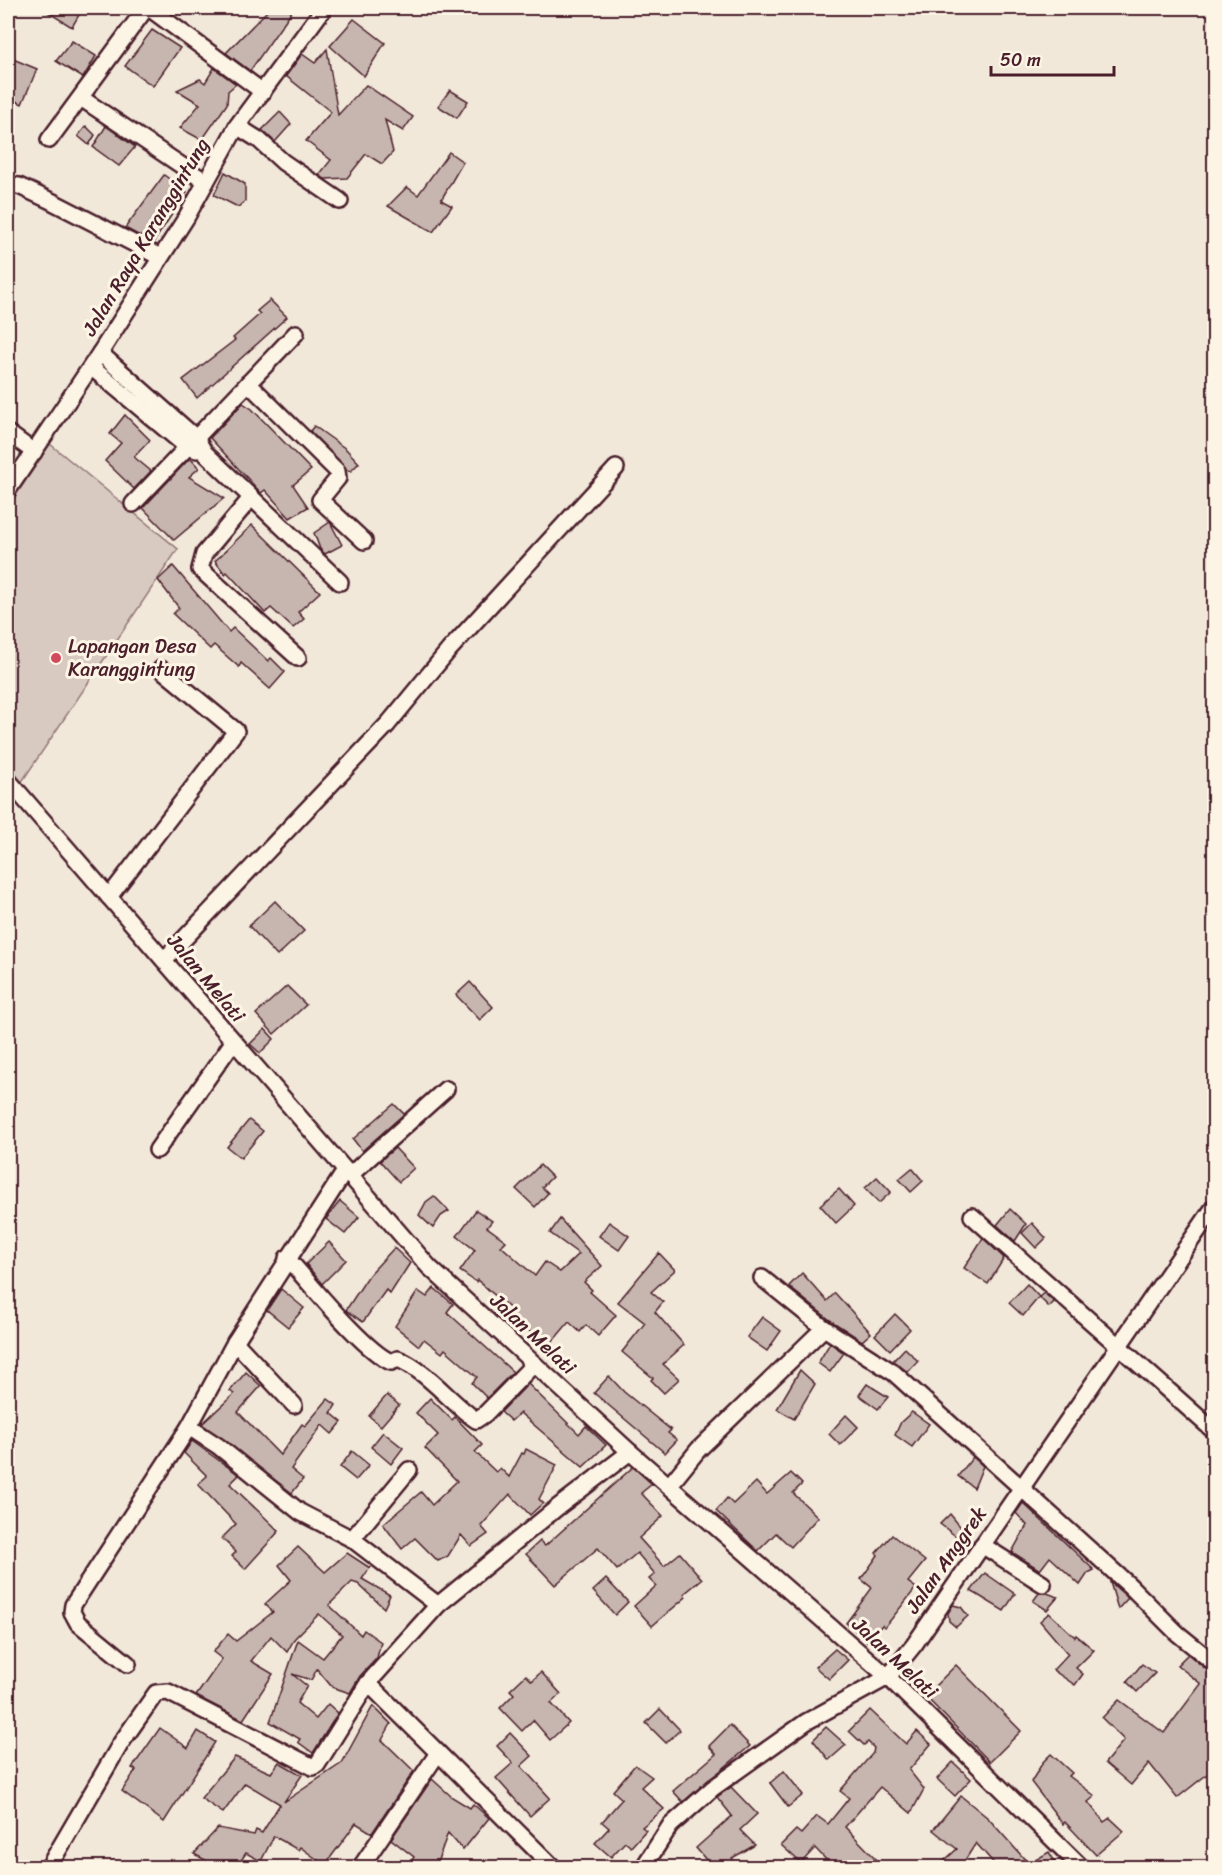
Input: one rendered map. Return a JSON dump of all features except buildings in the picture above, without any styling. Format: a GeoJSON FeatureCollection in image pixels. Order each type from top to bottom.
{"type":"FeatureCollection","features":[{"type":"Feature","properties":{"kind":"street"},"geometry":{"type":"LineString","coordinates":[[49,140],[147,8],[263,92]]}},
{"type":"Feature","properties":{"kind":"street","name":"Jalan Raya Karanggintung"},"geometry":{"type":"LineString","coordinates":[[8,490],[91,368],[206,182],[237,126],[324,8]]}},
{"type":"Feature","properties":{"kind":"street"},"geometry":{"type":"LineString","coordinates":[[81,98],[206,182]]}},
{"type":"Feature","properties":{"kind":"street"},"geometry":{"type":"LineString","coordinates":[[237,126],[259,140],[283,162],[340,201]]}},
{"type":"Feature","properties":{"kind":"street"},"geometry":{"type":"LineString","coordinates":[[8,185],[19,186],[160,256]]}},
{"type":"Feature","properties":{"kind":"street"},"geometry":{"type":"LineString","coordinates":[[133,504],[296,333]]}},
{"type":"Feature","properties":{"kind":"street"},"geometry":{"type":"LineString","coordinates":[[100,353],[340,582]]}},
{"type":"Feature","properties":{"kind":"street"},"geometry":{"type":"LineString","coordinates":[[91,368],[192,442]]}},
{"type":"Feature","properties":{"kind":"street"},"geometry":{"type":"LineString","coordinates":[[248,383],[337,471],[338,478],[320,500],[364,541]]}},
{"type":"Feature","properties":{"kind":"street"},"geometry":{"type":"LineString","coordinates":[[8,433],[34,452]]}},
{"type":"Feature","properties":{"kind":"street"},"geometry":{"type":"LineString","coordinates":[[164,960],[388,724],[449,650],[616,468]]}},
{"type":"Feature","properties":{"kind":"street"},"geometry":{"type":"LineString","coordinates":[[251,498],[204,554],[200,569],[298,658]]}},
{"type":"Feature","properties":{"kind":"street"},"geometry":{"type":"LineString","coordinates":[[109,897],[236,731],[160,669]]}},
{"type":"Feature","properties":{"kind":"street","name":"Jalan Melati"},"geometry":{"type":"LineString","coordinates":[[8,780],[429,1267],[630,1452],[888,1677],[1082,1868]]}},
{"type":"Feature","properties":{"kind":"street"},"geometry":{"type":"LineString","coordinates":[[157,1150],[233,1042]]}},
{"type":"Feature","properties":{"kind":"street"},"geometry":{"type":"LineString","coordinates":[[128,1664],[78,1623],[72,1612],[73,1605],[189,1427],[235,1342],[287,1258],[347,1173],[447,1089]]}},
{"type":"Feature","properties":{"kind":"street","name":"Jalan Anggrek"},"geometry":{"type":"LineString","coordinates":[[643,1868],[670,1826],[713,1788],[806,1722],[888,1677],[914,1645],[1215,1207]]}},
{"type":"Feature","properties":{"kind":"street"},"geometry":{"type":"LineString","coordinates":[[972,1216],[1215,1431]]}},
{"type":"Feature","properties":{"kind":"street"},"geometry":{"type":"LineString","coordinates":[[287,1258],[351,1329],[387,1361],[398,1359],[407,1364],[447,1393],[476,1420],[534,1364]]}},
{"type":"Feature","properties":{"kind":"street"},"geometry":{"type":"LineString","coordinates":[[762,1278],[824,1328],[894,1373],[1130,1586],[1177,1633],[1215,1663]]}},
{"type":"Feature","properties":{"kind":"street"},"geometry":{"type":"LineString","coordinates":[[669,1486],[698,1450],[824,1328]]}},
{"type":"Feature","properties":{"kind":"street"},"geometry":{"type":"LineString","coordinates":[[235,1342],[294,1406]]}},
{"type":"Feature","properties":{"kind":"street"},"geometry":{"type":"LineString","coordinates":[[189,1427],[218,1446],[300,1512],[352,1539],[438,1605]]}},
{"type":"Feature","properties":{"kind":"street"},"geometry":{"type":"LineString","coordinates":[[48,1868],[121,1743],[156,1693],[168,1692],[313,1767],[317,1765],[368,1683],[438,1605],[558,1507],[630,1452]]}},
{"type":"Feature","properties":{"kind":"street"},"geometry":{"type":"LineString","coordinates":[[352,1539],[409,1470]]}},
{"type":"Feature","properties":{"kind":"street"},"geometry":{"type":"LineString","coordinates":[[982,1545],[1043,1584]]}},
{"type":"Feature","properties":{"kind":"street"},"geometry":{"type":"LineString","coordinates":[[368,1683],[554,1868]]}},
{"type":"Feature","properties":{"kind":"street"},"geometry":{"type":"LineString","coordinates":[[360,1868],[438,1753]]}},
{"type":"Feature","properties":{"kind":"shaded area","name":"Lapangan Desa Karanggintung"},"geometry":{"type":"Polygon","coordinates":[[[50,444],[178,549],[21,783],[8,766],[8,507],[50,444]]]}},
{"type":"Feature","properties":{"kind":"place","name":"Lapangan Desa Karanggintung"},"geometry":{"type":"Point","coordinates":[56,658]}}]}
